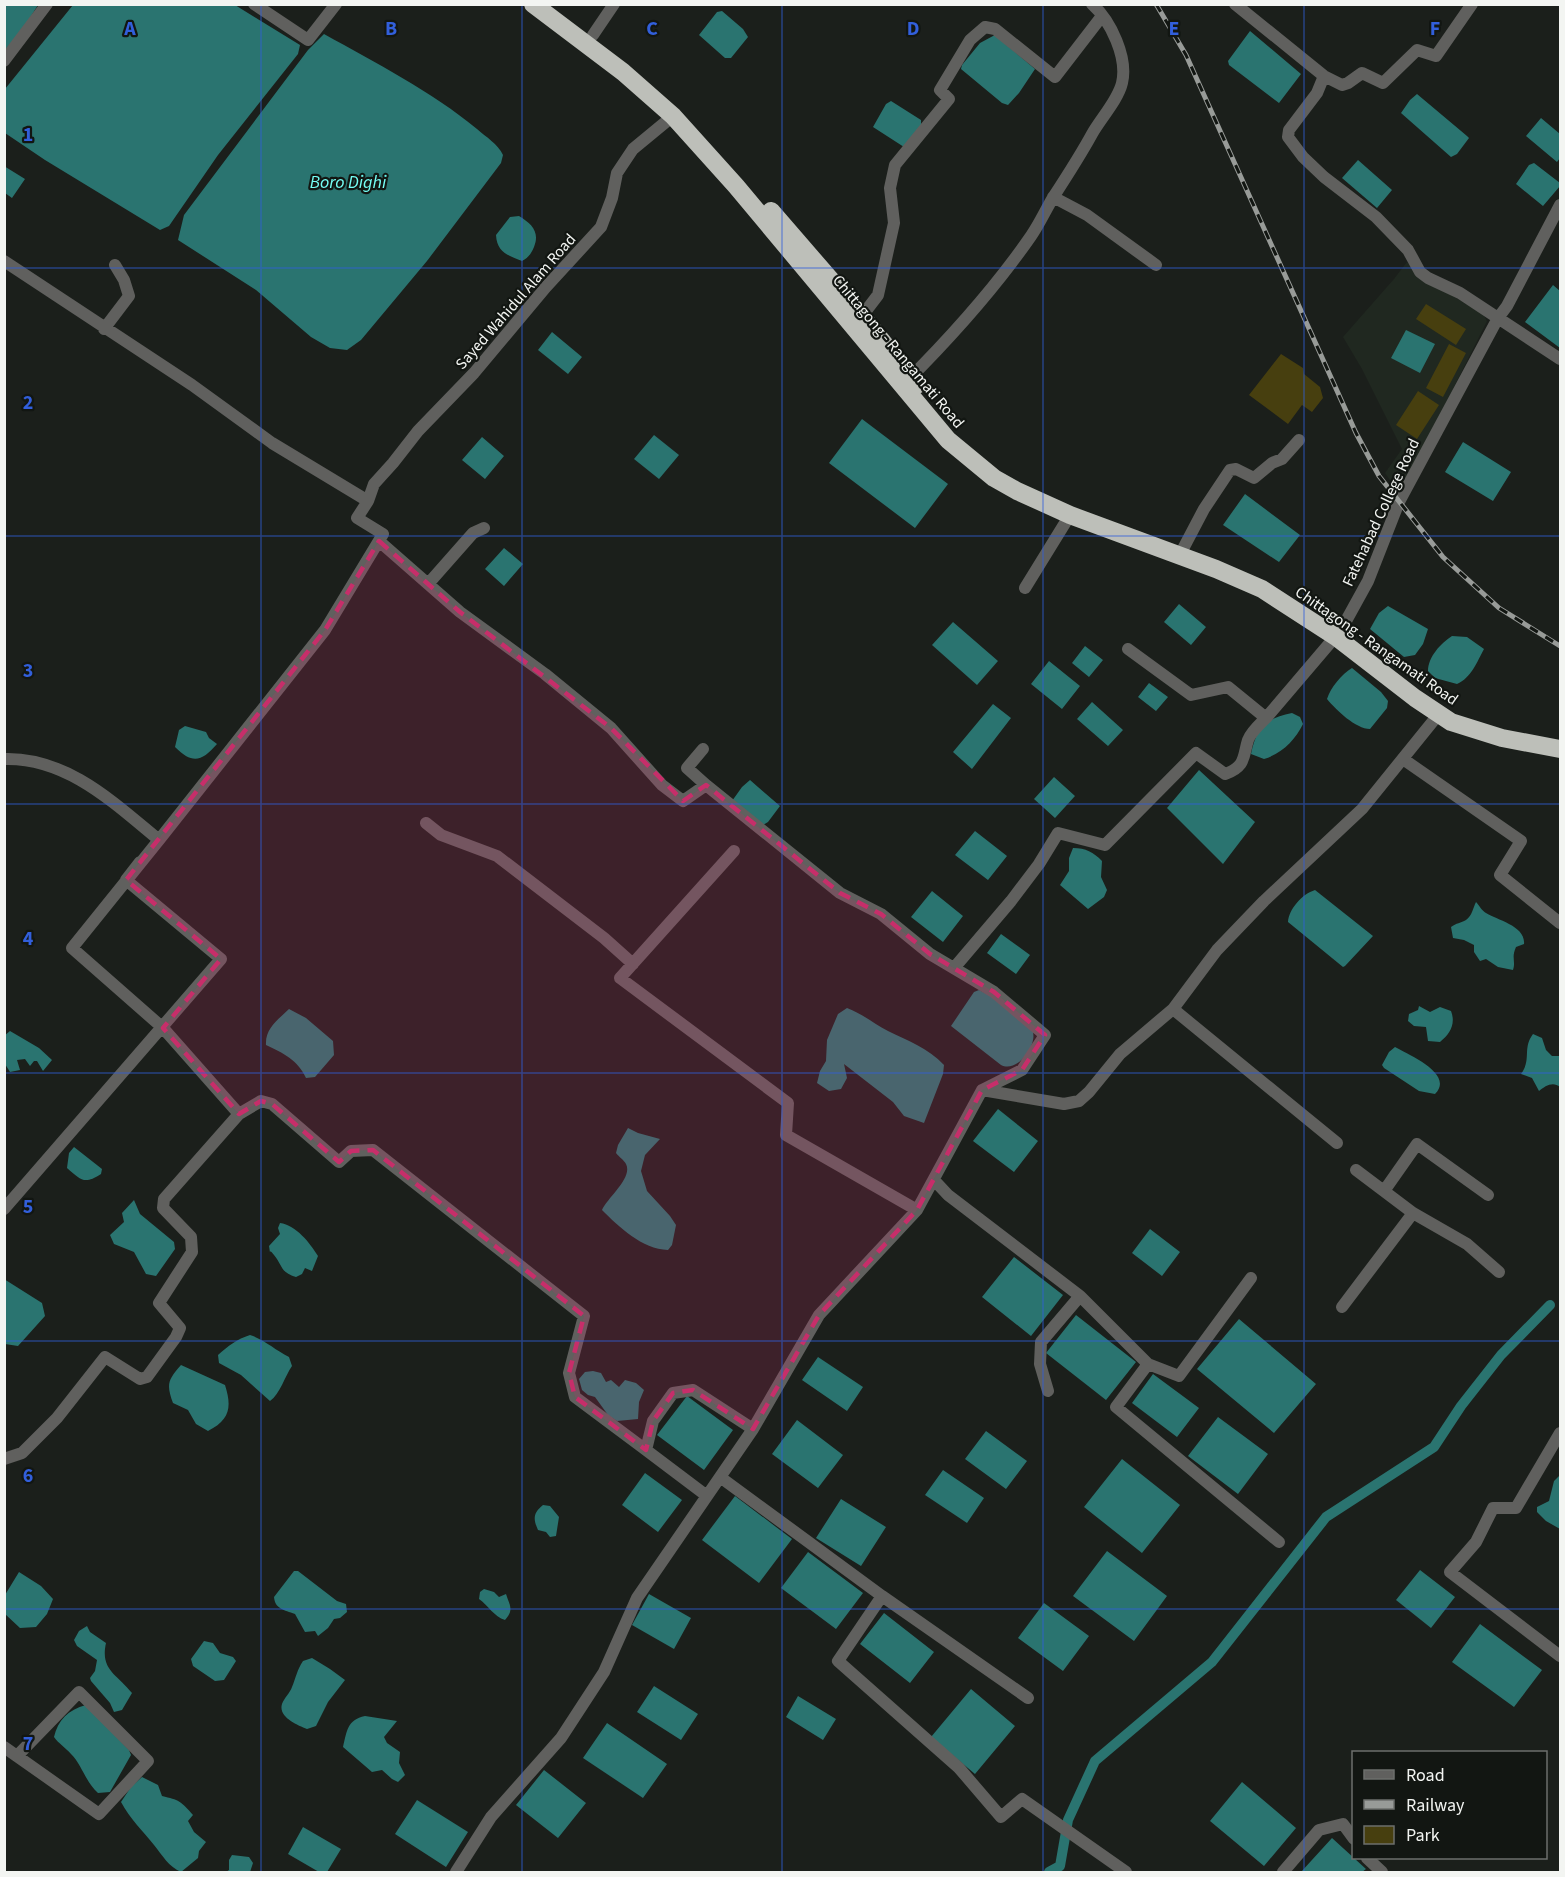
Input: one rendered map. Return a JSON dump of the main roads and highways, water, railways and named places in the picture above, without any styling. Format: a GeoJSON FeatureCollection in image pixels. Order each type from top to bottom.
{"type":"FeatureCollection","features":[{"type":"Feature","properties":{"kind":"highway","name":"Chittagong - Rangamati Road"},"geometry":{"type":"LineString","coordinates":[[532,4],[623,72],[673,116],[906,382],[960,435],[988,467],[1017,492],[1070,515],[1216,569],[1262,589],[1338,633],[1438,715],[1480,732],[1560,749]]}},
{"type":"Feature","properties":{"kind":"highway","name":"Chittagong - Rangamati Road"},"geometry":{"type":"LineString","coordinates":[[552,4],[593,35],[671,101],[700,131],[862,316],[906,382]]}},
{"type":"Feature","properties":{"kind":"highway","name":"Chittagong - Rangamati Road"},"geometry":{"type":"LineString","coordinates":[[988,467],[1022,483],[1270,582],[1448,711],[1479,724],[1516,735],[1560,738]]}},
{"type":"Feature","properties":{"kind":"water"},"geometry":{"type":"Polygon","coordinates":[[[5,5],[38,5],[23,29],[5,50],[5,5]]]}},
{"type":"Feature","properties":{"kind":"water"},"geometry":{"type":"Polygon","coordinates":[[[73,5],[235,5],[300,45],[298,54],[218,155],[169,226],[160,230],[5,133],[5,89],[73,5]]]}},
{"type":"Feature","properties":{"kind":"water"},"geometry":{"type":"Polygon","coordinates":[[[722,11],[743,29],[748,37],[731,58],[725,58],[699,35],[717,12],[722,11]]]}},
{"type":"Feature","properties":{"kind":"water"},"geometry":{"type":"Polygon","coordinates":[[[1250,31],[1301,74],[1279,103],[1229,65],[1228,61],[1250,31]]]}},
{"type":"Feature","properties":{"kind":"water","name":"Boro Dighi"},"geometry":{"type":"Polygon","coordinates":[[[324,34],[441,102],[492,141],[503,155],[501,163],[427,261],[361,340],[347,350],[330,348],[311,337],[256,290],[178,240],[184,215],[308,50],[324,34]]]}},
{"type":"Feature","properties":{"kind":"water"},"geometry":{"type":"Polygon","coordinates":[[[996,36],[1035,69],[1008,105],[1002,103],[961,69],[980,43],[996,36]]]}},
{"type":"Feature","properties":{"kind":"water"},"geometry":{"type":"Polygon","coordinates":[[[1417,94],[1469,138],[1457,154],[1451,157],[1401,113],[1417,94]]]}},
{"type":"Feature","properties":{"kind":"water"},"geometry":{"type":"Polygon","coordinates":[[[891,101],[921,120],[921,126],[904,147],[873,127],[886,104],[891,101]]]}},
{"type":"Feature","properties":{"kind":"water"},"geometry":{"type":"Polygon","coordinates":[[[1541,118],[1560,134],[1560,158],[1557,162],[1526,136],[1541,118]]]}},
{"type":"Feature","properties":{"kind":"water"},"geometry":{"type":"Polygon","coordinates":[[[1358,160],[1392,190],[1377,208],[1342,178],[1358,160]]]}},
{"type":"Feature","properties":{"kind":"water"},"geometry":{"type":"Polygon","coordinates":[[[1534,163],[1560,183],[1543,206],[1516,184],[1529,165],[1534,163]]]}},
{"type":"Feature","properties":{"kind":"water"},"geometry":{"type":"Polygon","coordinates":[[[4,166],[25,179],[12,198],[5,193],[4,166]]]}},
{"type":"Feature","properties":{"kind":"water"},"geometry":{"type":"Polygon","coordinates":[[[519,216],[531,225],[536,237],[532,252],[522,261],[507,255],[501,249],[496,235],[510,217],[519,216]]]}},
{"type":"Feature","properties":{"kind":"water"},"geometry":{"type":"Polygon","coordinates":[[[1553,285],[1560,291],[1560,348],[1525,322],[1553,285]]]}},
{"type":"Feature","properties":{"kind":"water"},"geometry":{"type":"Polygon","coordinates":[[[1406,330],[1435,344],[1420,373],[1391,358],[1406,330]]]}},
{"type":"Feature","properties":{"kind":"water"},"geometry":{"type":"Polygon","coordinates":[[[552,332],[582,357],[568,374],[538,350],[552,332]]]}},
{"type":"Feature","properties":{"kind":"water"},"geometry":{"type":"Polygon","coordinates":[[[862,419],[948,484],[915,528],[829,463],[862,419]]]}},
{"type":"Feature","properties":{"kind":"water"},"geometry":{"type":"Polygon","coordinates":[[[654,435],[679,455],[659,479],[634,459],[654,435]]]}},
{"type":"Feature","properties":{"kind":"water"},"geometry":{"type":"Polygon","coordinates":[[[482,437],[504,456],[485,479],[462,460],[482,437]]]}},
{"type":"Feature","properties":{"kind":"water"},"geometry":{"type":"Polygon","coordinates":[[[1463,442],[1511,472],[1493,501],[1445,472],[1463,442]]]}},
{"type":"Feature","properties":{"kind":"water"},"geometry":{"type":"Polygon","coordinates":[[[1245,494],[1300,535],[1279,562],[1223,525],[1245,494]]]}},
{"type":"Feature","properties":{"kind":"water"},"geometry":{"type":"Polygon","coordinates":[[[504,548],[523,564],[504,586],[485,569],[504,548]]]}},
{"type":"Feature","properties":{"kind":"water"},"geometry":{"type":"Polygon","coordinates":[[[1179,604],[1206,627],[1191,645],[1164,622],[1179,604]]]}},
{"type":"Feature","properties":{"kind":"water"},"geometry":{"type":"Polygon","coordinates":[[[1388,606],[1428,629],[1423,644],[1415,655],[1404,657],[1370,629],[1379,613],[1388,606]]]}},
{"type":"Feature","properties":{"kind":"water"},"geometry":{"type":"Polygon","coordinates":[[[953,622],[998,661],[977,685],[932,645],[953,622]]]}},
{"type":"Feature","properties":{"kind":"water"},"geometry":{"type":"Polygon","coordinates":[[[1452,636],[1467,637],[1484,649],[1470,674],[1457,684],[1435,678],[1428,671],[1430,661],[1436,651],[1452,636]]]}},
{"type":"Feature","properties":{"kind":"water"},"geometry":{"type":"Polygon","coordinates":[[[1085,646],[1103,660],[1089,677],[1072,663],[1085,646]]]}},
{"type":"Feature","properties":{"kind":"water"},"geometry":{"type":"Polygon","coordinates":[[[1049,661],[1080,686],[1062,709],[1031,684],[1049,661]]]}},
{"type":"Feature","properties":{"kind":"water"},"geometry":{"type":"Polygon","coordinates":[[[1352,668],[1381,692],[1388,701],[1387,708],[1370,729],[1353,722],[1327,699],[1337,682],[1352,668]]]}},
{"type":"Feature","properties":{"kind":"water"},"geometry":{"type":"Polygon","coordinates":[[[1149,683],[1168,697],[1156,711],[1138,697],[1149,683]]]}},
{"type":"Feature","properties":{"kind":"water"},"geometry":{"type":"Polygon","coordinates":[[[1092,702],[1123,730],[1108,746],[1077,719],[1092,702]]]}},
{"type":"Feature","properties":{"kind":"water"},"geometry":{"type":"Polygon","coordinates":[[[993,704],[1011,718],[972,769],[953,752],[993,704]]]}},
{"type":"Feature","properties":{"kind":"water"},"geometry":{"type":"Polygon","coordinates":[[[1292,713],[1300,717],[1303,724],[1288,745],[1264,759],[1251,754],[1263,726],[1275,718],[1292,713]]]}},
{"type":"Feature","properties":{"kind":"water"},"geometry":{"type":"Polygon","coordinates":[[[185,726],[206,732],[209,738],[217,744],[202,757],[197,759],[187,757],[175,747],[179,730],[185,726]]]}},
{"type":"Feature","properties":{"kind":"water"},"geometry":{"type":"Polygon","coordinates":[[[1199,770],[1255,822],[1223,864],[1167,808],[1199,770]]]}},
{"type":"Feature","properties":{"kind":"water"},"geometry":{"type":"Polygon","coordinates":[[[1054,777],[1075,796],[1055,818],[1034,799],[1054,777]]]}},
{"type":"Feature","properties":{"kind":"water"},"geometry":{"type":"Polygon","coordinates":[[[750,780],[780,806],[763,825],[732,801],[750,780]]]}},
{"type":"Feature","properties":{"kind":"water"},"geometry":{"type":"Polygon","coordinates":[[[975,831],[1007,856],[988,880],[955,855],[975,831]]]}},
{"type":"Feature","properties":{"kind":"water"},"geometry":{"type":"Polygon","coordinates":[[[1073,848],[1089,851],[1102,861],[1101,877],[1107,890],[1104,897],[1088,909],[1060,885],[1069,871],[1069,858],[1073,848]]]}},
{"type":"Feature","properties":{"kind":"water"},"geometry":{"type":"Polygon","coordinates":[[[1315,890],[1373,936],[1343,967],[1288,922],[1297,903],[1305,895],[1315,890]]]}},
{"type":"Feature","properties":{"kind":"water"},"geometry":{"type":"Polygon","coordinates":[[[932,891],[963,916],[943,942],[911,917],[932,891]]]}},
{"type":"Feature","properties":{"kind":"water"},"geometry":{"type":"Polygon","coordinates":[[[1476,902],[1485,912],[1516,928],[1523,938],[1524,944],[1516,947],[1513,970],[1498,967],[1486,959],[1480,961],[1474,952],[1474,945],[1453,938],[1451,927],[1468,918],[1476,902]]]}},
{"type":"Feature","properties":{"kind":"water"},"geometry":{"type":"Polygon","coordinates":[[[1001,934],[1030,955],[1016,974],[987,953],[1001,934]]]}},
{"type":"Feature","properties":{"kind":"water"},"geometry":{"type":"Polygon","coordinates":[[[979,990],[991,996],[1033,1030],[1032,1045],[1017,1064],[1001,1065],[951,1026],[974,992],[979,990]]]}},
{"type":"Feature","properties":{"kind":"water"},"geometry":{"type":"Polygon","coordinates":[[[1419,1006],[1430,1012],[1440,1007],[1451,1011],[1453,1020],[1451,1028],[1440,1042],[1428,1041],[1426,1027],[1414,1026],[1408,1021],[1409,1014],[1418,1010],[1419,1006]]]}},
{"type":"Feature","properties":{"kind":"water"},"geometry":{"type":"Polygon","coordinates":[[[847,1008],[925,1049],[944,1065],[943,1074],[924,1123],[904,1116],[893,1102],[844,1064],[847,1078],[841,1089],[829,1091],[817,1083],[826,1061],[827,1040],[838,1014],[847,1008]]]}},
{"type":"Feature","properties":{"kind":"water"},"geometry":{"type":"Polygon","coordinates":[[[289,1009],[306,1018],[333,1041],[334,1055],[315,1077],[306,1078],[294,1062],[266,1045],[270,1029],[289,1009]]]}},
{"type":"Feature","properties":{"kind":"water"},"geometry":{"type":"Polygon","coordinates":[[[10,1031],[39,1048],[52,1060],[43,1071],[37,1061],[30,1066],[25,1059],[17,1060],[20,1070],[10,1072],[5,1064],[4,1036],[10,1031]]]}},
{"type":"Feature","properties":{"kind":"water"},"geometry":{"type":"Polygon","coordinates":[[[1533,1034],[1542,1038],[1546,1050],[1552,1056],[1560,1056],[1560,1087],[1552,1084],[1539,1091],[1532,1078],[1521,1074],[1526,1064],[1528,1044],[1533,1034]]]}},
{"type":"Feature","properties":{"kind":"water"},"geometry":{"type":"Polygon","coordinates":[[[1395,1047],[1435,1072],[1440,1087],[1435,1094],[1419,1091],[1384,1068],[1382,1065],[1389,1052],[1395,1047]]]}},
{"type":"Feature","properties":{"kind":"water"},"geometry":{"type":"Polygon","coordinates":[[[998,1109],[1038,1141],[1014,1172],[973,1141],[998,1109]]]}},
{"type":"Feature","properties":{"kind":"water"},"geometry":{"type":"Polygon","coordinates":[[[628,1128],[660,1139],[645,1155],[641,1171],[647,1191],[676,1225],[672,1245],[668,1250],[658,1249],[640,1241],[623,1230],[602,1210],[626,1175],[626,1164],[616,1153],[628,1128]]]}},
{"type":"Feature","properties":{"kind":"water"},"geometry":{"type":"Polygon","coordinates":[[[74,1147],[102,1169],[101,1174],[83,1180],[67,1168],[69,1153],[74,1147]]]}},
{"type":"Feature","properties":{"kind":"water"},"geometry":{"type":"Polygon","coordinates":[[[134,1200],[140,1214],[174,1242],[175,1249],[156,1276],[146,1274],[134,1252],[114,1244],[110,1235],[124,1222],[122,1213],[134,1200]]]}},
{"type":"Feature","properties":{"kind":"water"},"geometry":{"type":"Polygon","coordinates":[[[280,1223],[297,1231],[315,1251],[318,1256],[312,1271],[305,1268],[302,1274],[296,1277],[291,1275],[284,1271],[270,1252],[269,1246],[280,1234],[278,1228],[280,1223]]]}},
{"type":"Feature","properties":{"kind":"water"},"geometry":{"type":"Polygon","coordinates":[[[1150,1229],[1180,1252],[1162,1276],[1132,1253],[1150,1229]]]}},
{"type":"Feature","properties":{"kind":"water"},"geometry":{"type":"Polygon","coordinates":[[[1014,1257],[1063,1295],[1031,1336],[982,1297],[1014,1257]]]}},
{"type":"Feature","properties":{"kind":"water"},"geometry":{"type":"Polygon","coordinates":[[[4,1279],[42,1303],[45,1316],[18,1346],[5,1344],[4,1279]]]}},
{"type":"Feature","properties":{"kind":"water"},"geometry":{"type":"Polygon","coordinates":[[[1076,1315],[1136,1362],[1106,1400],[1046,1353],[1076,1315]]]}},
{"type":"Feature","properties":{"kind":"water"},"geometry":{"type":"Polygon","coordinates":[[[1239,1319],[1316,1384],[1274,1433],[1197,1369],[1239,1319]]]}},
{"type":"Feature","properties":{"kind":"water"},"geometry":{"type":"Polygon","coordinates":[[[250,1335],[289,1357],[292,1366],[280,1389],[270,1401],[241,1375],[219,1363],[218,1355],[233,1343],[250,1335]]]}},
{"type":"Feature","properties":{"kind":"water"},"geometry":{"type":"Polygon","coordinates":[[[818,1357],[863,1387],[847,1411],[802,1380],[818,1357]]]}},
{"type":"Feature","properties":{"kind":"water"},"geometry":{"type":"Polygon","coordinates":[[[181,1365],[225,1385],[228,1400],[227,1412],[221,1422],[208,1431],[196,1424],[188,1410],[173,1403],[169,1382],[181,1365]]]}},
{"type":"Feature","properties":{"kind":"water"},"geometry":{"type":"Polygon","coordinates":[[[585,1372],[601,1373],[606,1382],[611,1380],[619,1387],[625,1380],[636,1383],[644,1390],[639,1402],[638,1419],[617,1421],[608,1415],[595,1397],[582,1390],[579,1379],[585,1372]]]}},
{"type":"Feature","properties":{"kind":"water"},"geometry":{"type":"Polygon","coordinates":[[[1153,1374],[1199,1408],[1177,1437],[1132,1403],[1153,1374]]]}},
{"type":"Feature","properties":{"kind":"water"},"geometry":{"type":"Polygon","coordinates":[[[687,1396],[733,1430],[704,1470],[657,1435],[687,1396]]]}},
{"type":"Feature","properties":{"kind":"water"},"geometry":{"type":"Polygon","coordinates":[[[1218,1417],[1268,1454],[1238,1494],[1188,1456],[1218,1417]]]}},
{"type":"Feature","properties":{"kind":"water"},"geometry":{"type":"Polygon","coordinates":[[[797,1420],[843,1455],[818,1488],[772,1454],[797,1420]]]}},
{"type":"Feature","properties":{"kind":"water"},"geometry":{"type":"Polygon","coordinates":[[[986,1431],[1027,1461],[1006,1489],[965,1459],[986,1431]]]}},
{"type":"Feature","properties":{"kind":"water"},"geometry":{"type":"Polygon","coordinates":[[[1122,1459],[1180,1505],[1142,1553],[1084,1507],[1122,1459]]]}},
{"type":"Feature","properties":{"kind":"water"},"geometry":{"type":"Polygon","coordinates":[[[943,1470],[984,1498],[967,1523],[925,1495],[943,1470]]]}},
{"type":"Feature","properties":{"kind":"water"},"geometry":{"type":"Polygon","coordinates":[[[645,1473],[682,1500],[658,1532],[622,1505],[645,1473]]]}},
{"type":"Feature","properties":{"kind":"water"},"geometry":{"type":"Polygon","coordinates":[[[1560,1475],[1560,1529],[1546,1521],[1537,1512],[1537,1507],[1549,1501],[1554,1481],[1560,1475]]]}},
{"type":"Feature","properties":{"kind":"water"},"geometry":{"type":"Polygon","coordinates":[[[735,1496],[792,1539],[759,1583],[702,1540],[735,1496]]]}},
{"type":"Feature","properties":{"kind":"water"},"geometry":{"type":"Polygon","coordinates":[[[841,1499],[886,1527],[861,1566],[816,1538],[841,1499]]]}},
{"type":"Feature","properties":{"kind":"water"},"geometry":{"type":"Polygon","coordinates":[[[543,1505],[550,1506],[559,1517],[556,1536],[550,1537],[546,1532],[538,1530],[535,1523],[537,1511],[543,1505]]]}},
{"type":"Feature","properties":{"kind":"water"},"geometry":{"type":"Polygon","coordinates":[[[1107,1551],[1167,1596],[1134,1641],[1073,1596],[1107,1551]]]}},
{"type":"Feature","properties":{"kind":"water"},"geometry":{"type":"Polygon","coordinates":[[[808,1552],[863,1593],[836,1629],[781,1588],[808,1552]]]}},
{"type":"Feature","properties":{"kind":"water"},"geometry":{"type":"Polygon","coordinates":[[[1420,1570],[1455,1597],[1431,1628],[1396,1600],[1420,1570]]]}},
{"type":"Feature","properties":{"kind":"water"},"geometry":{"type":"Polygon","coordinates":[[[294,1571],[298,1571],[337,1601],[346,1604],[347,1612],[340,1618],[334,1619],[318,1636],[315,1631],[305,1632],[295,1614],[276,1604],[274,1597],[294,1571]]]}},
{"type":"Feature","properties":{"kind":"water"},"geometry":{"type":"Polygon","coordinates":[[[19,1572],[41,1586],[53,1599],[47,1614],[36,1627],[20,1628],[5,1614],[5,1595],[19,1572]]]}},
{"type":"Feature","properties":{"kind":"water"},"geometry":{"type":"Polygon","coordinates":[[[484,1589],[494,1592],[499,1597],[506,1594],[510,1611],[505,1620],[479,1599],[480,1592],[484,1589]]]}},
{"type":"Feature","properties":{"kind":"water"},"geometry":{"type":"Polygon","coordinates":[[[649,1594],[691,1618],[674,1649],[632,1625],[649,1594]]]}},
{"type":"Feature","properties":{"kind":"water"},"geometry":{"type":"Polygon","coordinates":[[[1044,1603],[1089,1636],[1063,1671],[1018,1638],[1044,1603]]]}},
{"type":"Feature","properties":{"kind":"water"},"geometry":{"type":"Polygon","coordinates":[[[884,1613],[934,1652],[910,1683],[860,1644],[884,1613]]]}},
{"type":"Feature","properties":{"kind":"water"},"geometry":{"type":"Polygon","coordinates":[[[1480,1624],[1542,1670],[1514,1707],[1452,1662],[1480,1624]]]}},
{"type":"Feature","properties":{"kind":"water"},"geometry":{"type":"Polygon","coordinates":[[[87,1626],[90,1632],[106,1643],[105,1660],[108,1666],[132,1693],[122,1710],[114,1712],[110,1703],[91,1681],[97,1660],[77,1646],[74,1640],[79,1631],[87,1626]]]}},
{"type":"Feature","properties":{"kind":"water"},"geometry":{"type":"Polygon","coordinates":[[[204,1641],[213,1643],[220,1653],[233,1657],[236,1661],[224,1680],[215,1681],[193,1666],[191,1659],[204,1641]]]}},
{"type":"Feature","properties":{"kind":"water"},"geometry":{"type":"Polygon","coordinates":[[[312,1658],[345,1680],[328,1702],[316,1726],[307,1729],[286,1717],[282,1704],[301,1664],[312,1658]]]}},
{"type":"Feature","properties":{"kind":"water"},"geometry":{"type":"Polygon","coordinates":[[[654,1686],[698,1714],[681,1740],[637,1712],[654,1686]]]}},
{"type":"Feature","properties":{"kind":"water"},"geometry":{"type":"Polygon","coordinates":[[[971,1689],[1015,1726],[975,1774],[931,1737],[971,1689]]]}},
{"type":"Feature","properties":{"kind":"water"},"geometry":{"type":"Polygon","coordinates":[[[798,1696],[836,1719],[823,1740],[786,1717],[798,1696]]]}},
{"type":"Feature","properties":{"kind":"water"},"geometry":{"type":"Polygon","coordinates":[[[86,1705],[129,1750],[131,1755],[110,1792],[98,1793],[75,1758],[54,1737],[65,1716],[86,1705]]]}},
{"type":"Feature","properties":{"kind":"water"},"geometry":{"type":"Polygon","coordinates":[[[365,1716],[397,1721],[384,1737],[387,1743],[400,1752],[399,1763],[405,1775],[398,1782],[382,1770],[372,1772],[343,1747],[351,1723],[365,1716]]]}},
{"type":"Feature","properties":{"kind":"water"},"geometry":{"type":"Polygon","coordinates":[[[607,1723],[667,1764],[643,1798],[583,1758],[607,1723]]]}},
{"type":"Feature","properties":{"kind":"water"},"geometry":{"type":"Polygon","coordinates":[[[544,1770],[586,1803],[558,1838],[516,1805],[544,1770]]]}},
{"type":"Feature","properties":{"kind":"water"},"geometry":{"type":"Polygon","coordinates":[[[142,1777],[158,1785],[162,1796],[176,1800],[193,1815],[188,1821],[194,1832],[206,1842],[199,1851],[198,1858],[181,1872],[166,1860],[121,1802],[131,1787],[142,1777]]]}},
{"type":"Feature","properties":{"kind":"water"},"geometry":{"type":"Polygon","coordinates":[[[1242,1782],[1296,1828],[1264,1866],[1210,1821],[1242,1782]]]}},
{"type":"Feature","properties":{"kind":"water"},"geometry":{"type":"Polygon","coordinates":[[[417,1800],[468,1832],[446,1867],[395,1834],[417,1800]]]}},
{"type":"Feature","properties":{"kind":"water"},"geometry":{"type":"Polygon","coordinates":[[[303,1827],[341,1849],[327,1872],[319,1872],[288,1854],[303,1827]]]}},
{"type":"Feature","properties":{"kind":"water"},"geometry":{"type":"Polygon","coordinates":[[[1332,1838],[1352,1856],[1352,1859],[1366,1869],[1362,1872],[1301,1872],[1332,1838]]]}},
{"type":"Feature","properties":{"kind":"water"},"geometry":{"type":"Polygon","coordinates":[[[232,1855],[249,1857],[253,1863],[250,1872],[226,1872],[229,1870],[229,1860],[232,1855]]]}},
{"type":"Feature","properties":{"kind":"waterway"},"geometry":{"type":"LineString","coordinates":[[1049,1872],[1060,1866],[1068,1820],[1095,1761],[1212,1662],[1326,1517],[1434,1447],[1461,1406],[1501,1355],[1550,1305]]}},
{"type":"Feature","properties":{"kind":"railway"},"geometry":{"type":"LineString","coordinates":[[1156,4],[1186,55],[1356,433],[1379,476],[1443,557],[1499,608],[1560,646]]}}]}
